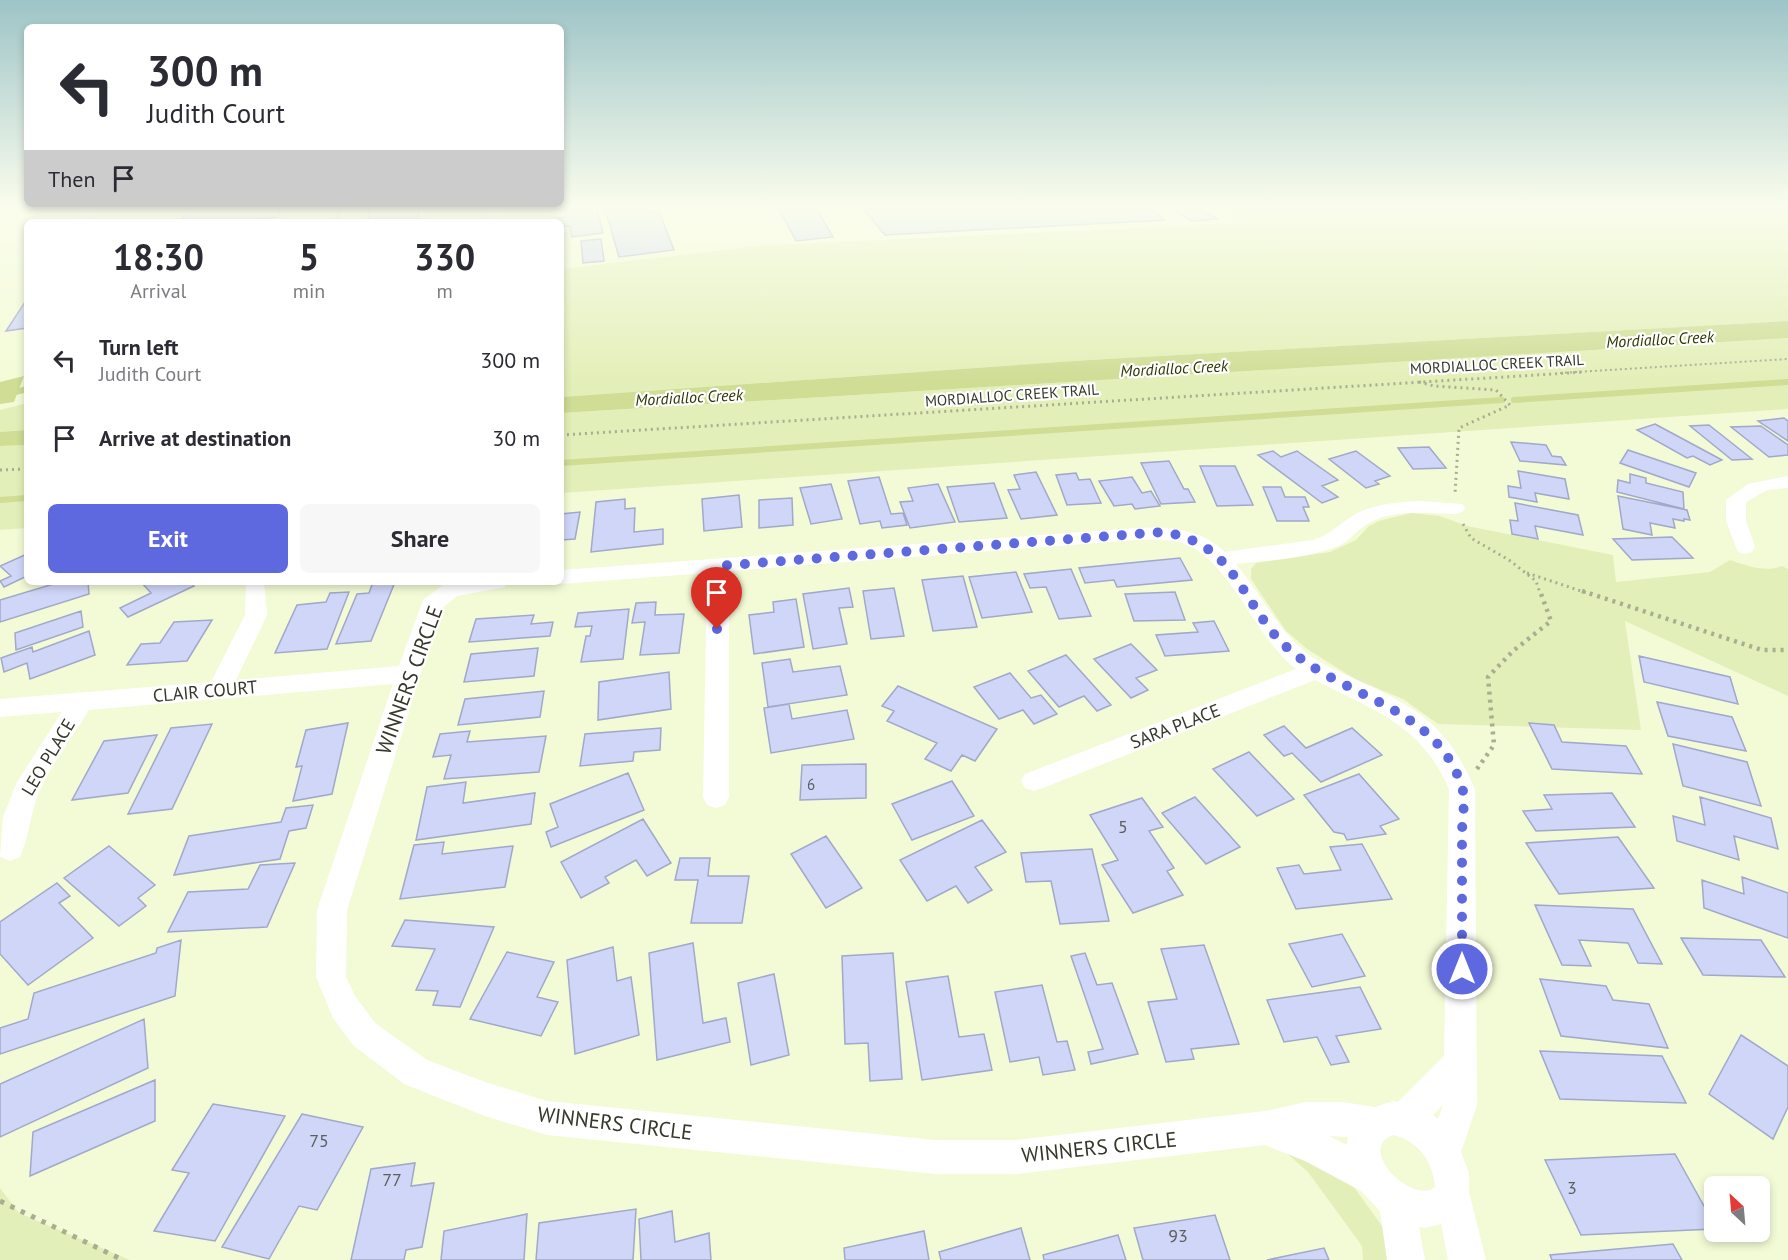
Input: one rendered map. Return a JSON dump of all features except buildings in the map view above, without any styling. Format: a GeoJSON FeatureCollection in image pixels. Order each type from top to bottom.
{"type":"FeatureCollection","features":[{"type":"Feature","properties":{"kind":"street"},"geometry":{"type":"LineString","coordinates":[[1745,547],[1736,521],[1736,500],[1749,490],[1765,483],[1788,482]]}},
{"type":"Feature","properties":{"kind":"street"},"geometry":{"type":"LineString","coordinates":[[1219,559],[1304,548],[1329,542],[1362,519],[1383,510],[1417,507],[1455,508]]}},
{"type":"Feature","properties":{"kind":"street"},"geometry":{"type":"LineString","coordinates":[[564,577],[1163,532],[1184,536],[1204,544],[1241,585],[1270,630],[1293,654],[1316,670],[1398,711],[1423,729],[1447,757],[1462,789],[1460,1105],[1444,1151]]}},
{"type":"Feature","properties":{"kind":"street"},"geometry":{"type":"LineString","coordinates":[[716,797],[718,566]]}},
{"type":"Feature","properties":{"kind":"street"},"geometry":{"type":"LineString","coordinates":[[218,691],[256,615],[255,585]]}},
{"type":"Feature","properties":{"kind":"street","name":"WINNERS CIRCLE"},"geometry":{"type":"LineString","coordinates":[[466,585],[451,590],[431,605],[332,910],[331,977],[344,1007],[364,1034],[416,1072],[485,1099],[547,1118],[935,1157],[1015,1157],[1265,1128],[1306,1119],[1389,1122]]}},
{"type":"Feature","properties":{"kind":"street","name":"SARA PLACE"},"geometry":{"type":"LineString","coordinates":[[1034,781],[1316,670]]}},
{"type":"Feature","properties":{"kind":"street","name":"CLAIR COURT"},"geometry":{"type":"LineString","coordinates":[[0,708],[410,674]]}},
{"type":"Feature","properties":{"kind":"street","name":"LEO PLACE"},"geometry":{"type":"LineString","coordinates":[[10,849],[16,817],[30,782],[82,701]]}},
{"type":"Feature","properties":{"kind":"street"},"geometry":{"type":"LineString","coordinates":[[1406,1260],[1384,1189],[1365,1161],[1363,1146],[1366,1133],[1389,1122],[1439,1086],[1462,1060]]}},
{"type":"Feature","properties":{"kind":"street"},"geometry":{"type":"LineString","coordinates":[[1384,1189],[1410,1208],[1424,1210],[1436,1208],[1445,1202],[1451,1192],[1453,1179],[1451,1165],[1433,1137],[1419,1126],[1389,1122]]}},
{"type":"Feature","properties":{"kind":"street","name":"WINNERS CIRCLE"},"geometry":{"type":"LineString","coordinates":[[1265,1128],[1316,1148],[1384,1189]]}},
{"type":"Feature","properties":{"kind":"street"},"geometry":{"type":"LineString","coordinates":[[1451,1192],[1467,1260]]}},
{"type":"Feature","properties":{"kind":"path","name":"MORDIALLOC CREEK TRAIL"},"geometry":{"type":"LineString","coordinates":[[564,435],[1788,359]]}},
{"type":"Feature","properties":{"kind":"path"},"geometry":{"type":"LineString","coordinates":[[1417,381],[1434,387],[1496,390],[1510,405],[1459,428],[1455,508],[1471,538],[1536,581],[1551,621],[1513,651],[1488,677],[1494,745],[1462,789]]}},
{"type":"Feature","properties":{"kind":"path"},"geometry":{"type":"LineString","coordinates":[[0,470],[24,469]]}},
{"type":"Feature","properties":{"kind":"path"},"geometry":{"type":"LineString","coordinates":[[1524,572],[1761,650],[1788,650]]}},
{"type":"Feature","properties":{"kind":"path"},"geometry":{"type":"LineString","coordinates":[[0,1201],[123,1260]]}},
{"type":"Feature","properties":{"kind":"shaded area"},"geometry":{"type":"Polygon","coordinates":[[[605,264],[1788,264],[1788,321],[1089,360],[564,397],[564,269],[605,264]]]}},
{"type":"Feature","properties":{"kind":"shaded area"},"geometry":{"type":"Polygon","coordinates":[[[1788,338],[1788,409],[564,493],[564,413],[1788,338]]]}},
{"type":"Feature","properties":{"kind":"shaded area"},"geometry":{"type":"Polygon","coordinates":[[[24,404],[24,430],[0,432],[0,410],[24,404]]]}},
{"type":"Feature","properties":{"kind":"shaded area"},"geometry":{"type":"Polygon","coordinates":[[[24,445],[24,528],[0,530],[0,446],[24,445]]]}},
{"type":"Feature","properties":{"kind":"shaded area"},"geometry":{"type":"Polygon","coordinates":[[[1411,513],[1440,516],[1467,526],[1613,555],[1616,582],[1710,572],[1730,560],[1769,569],[1782,566],[1788,569],[1788,696],[1625,621],[1641,730],[1438,724],[1403,699],[1355,679],[1307,649],[1286,631],[1251,579],[1251,569],[1256,563],[1330,552],[1356,540],[1369,526],[1379,521],[1411,513]]]}},
{"type":"Feature","properties":{"kind":"shaded area"},"geometry":{"type":"Polygon","coordinates":[[[1282,1149],[1351,1183],[1387,1233],[1400,1260],[1363,1260],[1362,1246],[1308,1172],[1282,1149]]]}},
{"type":"Feature","properties":{"kind":"shaded area"},"geometry":{"type":"Polygon","coordinates":[[[0,1188],[19,1213],[130,1260],[0,1260],[0,1188]]]}},
{"type":"Feature","properties":{"kind":"water","name":"Mordialloc Creek"},"geometry":{"type":"Polygon","coordinates":[[[1788,321],[1788,338],[564,413],[564,397],[1089,360],[1788,321]]]}},
{"type":"Feature","properties":{"kind":"water"},"geometry":{"type":"Polygon","coordinates":[[[24,376],[14,402],[0,404],[0,382],[24,376]]]}},
{"type":"Feature","properties":{"kind":"water"},"geometry":{"type":"Polygon","coordinates":[[[24,430],[24,445],[0,446],[0,432],[24,430]]]}},
{"type":"Feature","properties":{"kind":"waterway"},"geometry":{"type":"LineString","coordinates":[[1514,400],[1788,382]]}},
{"type":"Feature","properties":{"kind":"waterway"},"geometry":{"type":"LineString","coordinates":[[0,396],[24,390]]}},
{"type":"Feature","properties":{"kind":"waterway"},"geometry":{"type":"LineString","coordinates":[[564,463],[1502,400]]}},
{"type":"Feature","properties":{"kind":"waterway"},"geometry":{"type":"LineString","coordinates":[[0,500],[24,498]]}},
{"type":"Feature","properties":{"kind":"route"},"geometry":{"type":"LineString","coordinates":[[717,629],[718,566],[1163,532],[1184,536],[1204,544],[1241,585],[1270,630],[1293,654],[1316,670],[1398,711],[1423,729],[1447,757],[1462,789],[1462,969]]}}]}
